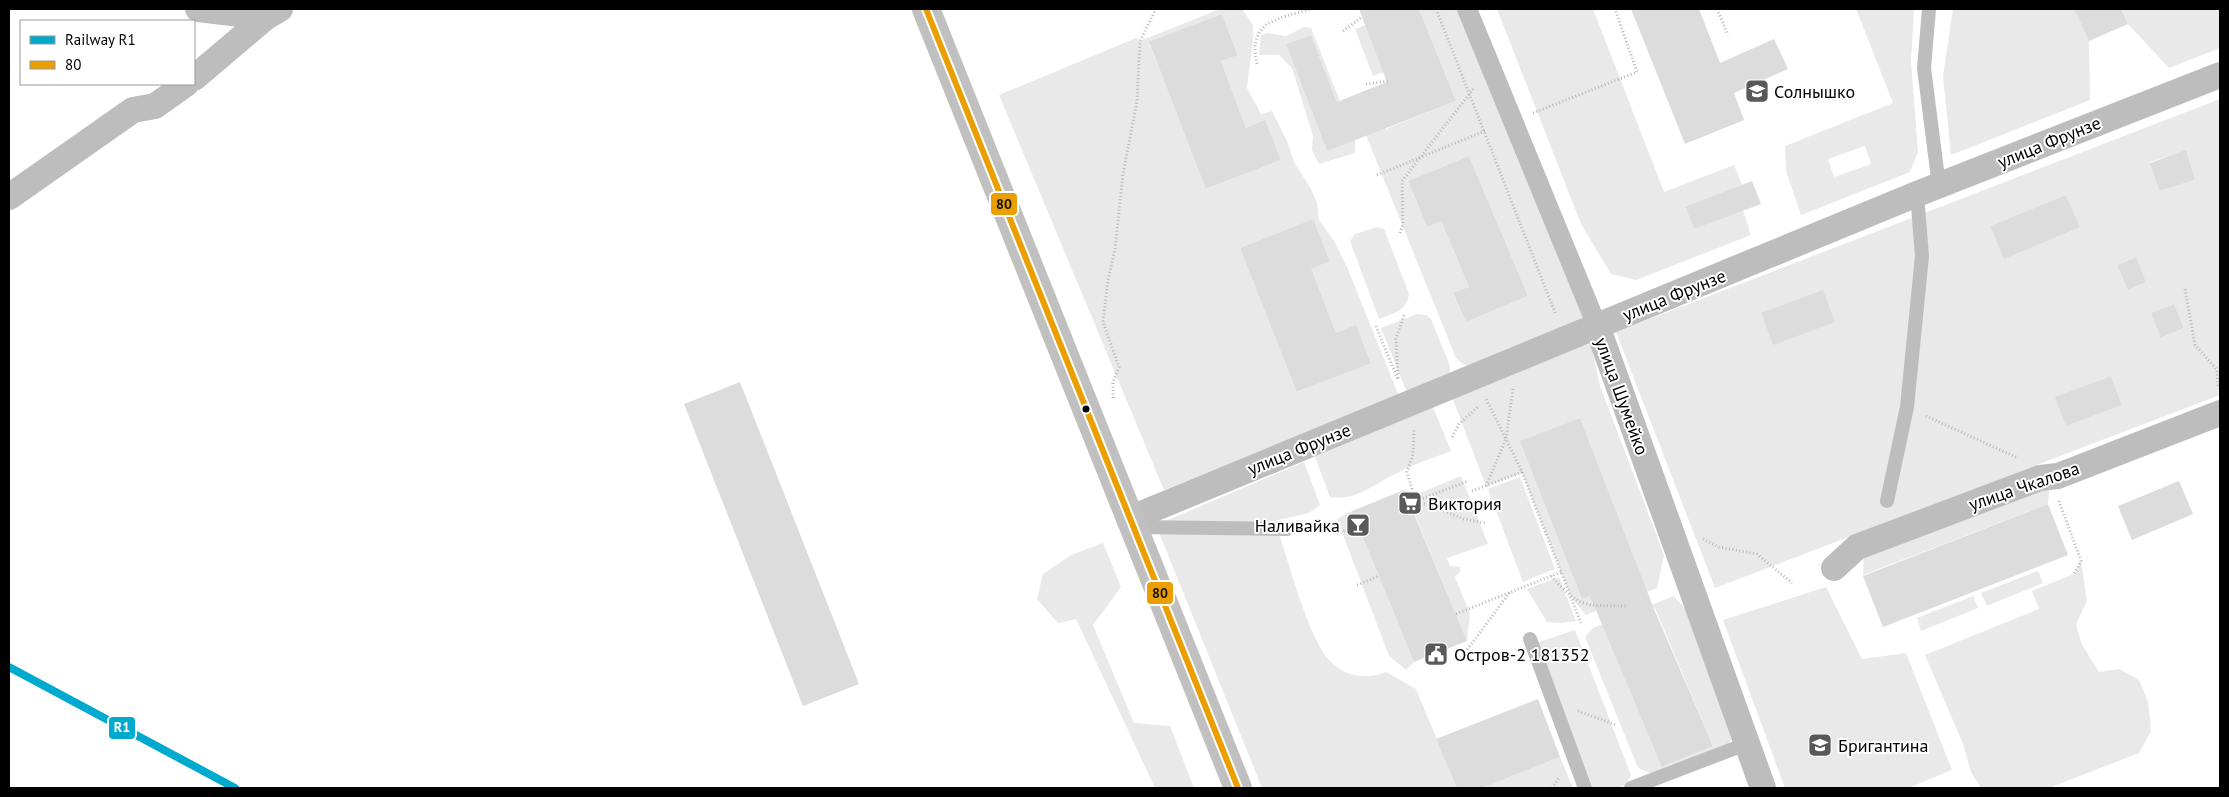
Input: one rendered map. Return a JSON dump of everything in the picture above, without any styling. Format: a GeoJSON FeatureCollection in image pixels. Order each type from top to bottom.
{"type":"FeatureCollection","features":[{"type":"Feature","properties":{"kind":"main road"},"geometry":{"type":"LineString","coordinates":[[926,9],[1238,788]]}},
{"type":"Feature","properties":{"kind":"street"},"geometry":{"type":"LineString","coordinates":[[198,9],[273,13]]}},
{"type":"Feature","properties":{"kind":"street","name":"улица Шумейко"},"geometry":{"type":"LineString","coordinates":[[1467,9],[1597,326],[1763,788]]}},
{"type":"Feature","properties":{"kind":"street"},"geometry":{"type":"LineString","coordinates":[[195,77],[273,13]]}},
{"type":"Feature","properties":{"kind":"street","name":"улица Фрунзе"},"geometry":{"type":"LineString","coordinates":[[1131,523],[1402,393],[1475,376],[1928,190],[2220,75]]}},
{"type":"Feature","properties":{"kind":"street"},"geometry":{"type":"LineString","coordinates":[[9,197],[133,110],[155,106],[185,85]]}},
{"type":"Feature","properties":{"kind":"street","name":"улица Чкалова"},"geometry":{"type":"LineString","coordinates":[[1834,568],[1857,547],[2040,478],[2058,476],[2220,413]]}},
{"type":"Feature","properties":{"kind":"lane"},"geometry":{"type":"LineString","coordinates":[[1887,501],[1907,407],[1928,190],[1924,68],[1929,9]]}},
{"type":"Feature","properties":{"kind":"lane"},"geometry":{"type":"LineString","coordinates":[[1131,523],[1287,529]]}},
{"type":"Feature","properties":{"kind":"lane"},"geometry":{"type":"LineString","coordinates":[[1530,639],[1585,788]]}},
{"type":"Feature","properties":{"kind":"lane"},"geometry":{"type":"LineString","coordinates":[[1631,788],[1746,744]]}},
{"type":"Feature","properties":{"kind":"path"},"geometry":{"type":"LineString","coordinates":[[1113,398],[1113,382],[1119,368],[1103,322],[1108,280],[1115,249],[1123,174],[1137,101],[1140,41],[1156,9]]}},
{"type":"Feature","properties":{"kind":"path"},"geometry":{"type":"LineString","coordinates":[[1257,64],[1255,54],[1259,31],[1264,24],[1311,9]]}},
{"type":"Feature","properties":{"kind":"path"},"geometry":{"type":"LineString","coordinates":[[1436,9],[1566,339]]}},
{"type":"Feature","properties":{"kind":"path"},"geometry":{"type":"LineString","coordinates":[[1377,175],[1637,72],[1614,9]]}},
{"type":"Feature","properties":{"kind":"path"},"geometry":{"type":"LineString","coordinates":[[1717,9],[1728,35]]}},
{"type":"Feature","properties":{"kind":"path"},"geometry":{"type":"LineString","coordinates":[[1344,31],[1362,17]]}},
{"type":"Feature","properties":{"kind":"path"},"geometry":{"type":"LineString","coordinates":[[1366,84],[1388,81]]}},
{"type":"Feature","properties":{"kind":"path"},"geometry":{"type":"LineString","coordinates":[[1400,233],[1403,224],[1402,180],[1470,95]]}},
{"type":"Feature","properties":{"kind":"path"},"geometry":{"type":"LineString","coordinates":[[2185,289],[2196,346],[2217,370],[2220,392]]}},
{"type":"Feature","properties":{"kind":"path"},"geometry":{"type":"LineString","coordinates":[[1402,393],[1395,350],[1396,339],[1404,314]]}},
{"type":"Feature","properties":{"kind":"path"},"geometry":{"type":"LineString","coordinates":[[1376,326],[1416,435],[1413,454],[1407,472],[1412,489],[1410,503]]}},
{"type":"Feature","properties":{"kind":"path"},"geometry":{"type":"LineString","coordinates":[[1486,486],[1506,439],[1513,389],[1540,350]]}},
{"type":"Feature","properties":{"kind":"path"},"geometry":{"type":"LineString","coordinates":[[1475,376],[1522,472],[1581,624]]}},
{"type":"Feature","properties":{"kind":"path"},"geometry":{"type":"LineString","coordinates":[[1507,392],[1513,389]]}},
{"type":"Feature","properties":{"kind":"path"},"geometry":{"type":"LineString","coordinates":[[1452,437],[1459,424],[1474,409],[1495,397]]}},
{"type":"Feature","properties":{"kind":"path"},"geometry":{"type":"LineString","coordinates":[[1907,407],[2058,476],[2059,503],[2082,561],[2074,574]]}},
{"type":"Feature","properties":{"kind":"path"},"geometry":{"type":"LineString","coordinates":[[1472,491],[1522,472]]}},
{"type":"Feature","properties":{"kind":"path"},"geometry":{"type":"LineString","coordinates":[[1410,503],[1468,481]]}},
{"type":"Feature","properties":{"kind":"path"},"geometry":{"type":"LineString","coordinates":[[1410,503],[1426,504],[1464,519],[1485,523]]}},
{"type":"Feature","properties":{"kind":"path"},"geometry":{"type":"LineString","coordinates":[[1666,521],[1719,547],[1757,554],[1792,583]]}},
{"type":"Feature","properties":{"kind":"path"},"geometry":{"type":"LineString","coordinates":[[1337,534],[1358,525]]}},
{"type":"Feature","properties":{"kind":"path"},"geometry":{"type":"LineString","coordinates":[[1456,614],[1561,572]]}},
{"type":"Feature","properties":{"kind":"path"},"geometry":{"type":"LineString","coordinates":[[1357,585],[1379,576]]}},
{"type":"Feature","properties":{"kind":"path"},"geometry":{"type":"LineString","coordinates":[[1551,576],[1571,598],[1584,605],[1626,606]]}},
{"type":"Feature","properties":{"kind":"path"},"geometry":{"type":"LineString","coordinates":[[1461,658],[1511,591]]}},
{"type":"Feature","properties":{"kind":"path"},"geometry":{"type":"LineString","coordinates":[[1436,654],[1440,666]]}},
{"type":"Feature","properties":{"kind":"path"},"geometry":{"type":"LineString","coordinates":[[1554,702],[1616,725]]}},
{"type":"Feature","properties":{"kind":"shaded area"},"geometry":{"type":"Polygon","coordinates":[[[1220,9],[1242,9],[1253,25],[1247,88],[1261,114],[1272,111],[1287,141],[1294,162],[1311,189],[1317,203],[1319,220],[1336,244],[1349,272],[1399,396],[1164,490],[999,95],[1136,38],[1140,41],[1220,9]],[[1222,14],[1149,43],[1207,189],[1281,160],[1265,121],[1246,128],[1221,61],[1238,54],[1222,14]],[[1313,219],[1240,248],[1298,392],[1371,362],[1356,326],[1336,333],[1310,269],[1330,261],[1313,219]]]}},
{"type":"Feature","properties":{"kind":"shaded area"},"geometry":{"type":"Polygon","coordinates":[[[1419,9],[1462,9],[1584,315],[1579,322],[1474,366],[1464,365],[1456,358],[1351,98],[1369,89],[1386,129],[1456,101],[1419,9]],[[1469,156],[1408,181],[1427,227],[1441,221],[1469,287],[1453,294],[1466,322],[1528,296],[1469,156]]]}},
{"type":"Feature","properties":{"kind":"shaded area"},"geometry":{"type":"Polygon","coordinates":[[[1497,9],[1593,9],[1664,192],[1734,165],[1742,185],[1685,208],[1694,229],[1743,210],[1751,235],[1636,280],[1611,274],[1581,224],[1497,9]]]}},
{"type":"Feature","properties":{"kind":"shaded area"},"geometry":{"type":"Polygon","coordinates":[[[1856,9],[1914,9],[1911,61],[1918,152],[1910,172],[1801,215],[1786,171],[1785,146],[1893,103],[1856,9]],[[1865,146],[1828,159],[1834,177],[1871,164],[1865,146]]]}},
{"type":"Feature","properties":{"kind":"shaded area"},"geometry":{"type":"Polygon","coordinates":[[[1953,9],[2084,9],[2076,13],[2089,41],[2090,100],[1951,155],[1943,76],[1953,9]]]}},
{"type":"Feature","properties":{"kind":"shaded area"},"geometry":{"type":"Polygon","coordinates":[[[2121,9],[2220,9],[2220,48],[2169,68],[2128,24],[2121,9]]]}},
{"type":"Feature","properties":{"kind":"shaded area"},"geometry":{"type":"Polygon","coordinates":[[[1366,25],[1384,72],[1373,76],[1355,29],[1366,25]]]}},
{"type":"Feature","properties":{"kind":"shaded area"},"geometry":{"type":"Polygon","coordinates":[[[1304,27],[1311,28],[1355,139],[1355,153],[1319,164],[1312,150],[1313,136],[1292,68],[1279,55],[1259,55],[1261,35],[1267,33],[1286,36],[1304,27]],[[1311,35],[1286,44],[1327,151],[1352,141],[1311,35]]]}},
{"type":"Feature","properties":{"kind":"shaded area"},"geometry":{"type":"Polygon","coordinates":[[[2220,99],[2220,395],[1715,588],[1616,332],[2220,99]],[[2185,151],[2150,162],[2159,191],[2195,180],[2185,151]],[[2066,195],[1990,226],[2004,258],[2079,227],[2066,195]],[[2135,257],[2117,265],[2128,290],[2146,282],[2135,257]],[[2174,304],[2151,313],[2162,338],[2184,328],[2174,304]],[[1761,313],[1773,344],[1834,322],[1761,313]],[[2111,376],[2056,397],[2066,425],[2122,405],[2111,376]]]}},
{"type":"Feature","properties":{"kind":"shaded area"},"geometry":{"type":"Polygon","coordinates":[[[1377,227],[1384,229],[1409,294],[1403,308],[1379,319],[1350,241],[1355,234],[1377,227]]]}},
{"type":"Feature","properties":{"kind":"shaded area"},"geometry":{"type":"Polygon","coordinates":[[[1417,314],[1426,315],[1431,319],[1450,366],[1450,374],[1407,393],[1381,328],[1417,314]]]}},
{"type":"Feature","properties":{"kind":"shaded area"},"geometry":{"type":"Polygon","coordinates":[[[1591,344],[1600,386],[1664,555],[1657,588],[1586,615],[1571,597],[1522,473],[1486,486],[1452,397],[1566,349],[1591,344]],[[1580,418],[1521,441],[1582,599],[1641,576],[1580,418]]]}},
{"type":"Feature","properties":{"kind":"shaded area"},"geometry":{"type":"Polygon","coordinates":[[[1433,407],[1451,451],[1403,470],[1365,491],[1348,497],[1330,497],[1315,457],[1433,407]]]}},
{"type":"Feature","properties":{"kind":"shaded area"},"geometry":{"type":"Polygon","coordinates":[[[1304,462],[1320,505],[1309,513],[1270,522],[1280,537],[1301,603],[1315,637],[1330,661],[1342,671],[1356,676],[1371,676],[1386,672],[1416,689],[1457,788],[1262,788],[1156,525],[1304,462]]]}},
{"type":"Feature","properties":{"kind":"shaded area"},"geometry":{"type":"Polygon","coordinates":[[[1461,476],[1488,544],[1447,558],[1450,566],[1460,567],[1460,572],[1455,577],[1470,614],[1467,641],[1408,498],[1461,476]]]}},
{"type":"Feature","properties":{"kind":"shaded area"},"geometry":{"type":"Polygon","coordinates":[[[1520,477],[1555,569],[1523,582],[1488,489],[1520,477]]]}},
{"type":"Feature","properties":{"kind":"shaded area"},"geometry":{"type":"Polygon","coordinates":[[[2050,481],[2048,504],[1863,575],[1864,549],[2050,481]]]}},
{"type":"Feature","properties":{"kind":"shaded area"},"geometry":{"type":"Polygon","coordinates":[[[1352,511],[1414,662],[1406,670],[1389,656],[1337,519],[1352,511]]]}},
{"type":"Feature","properties":{"kind":"shaded area"},"geometry":{"type":"Polygon","coordinates":[[[1103,543],[1121,587],[1093,625],[1134,723],[1170,726],[1194,788],[1155,788],[1076,619],[1058,623],[1037,599],[1043,574],[1071,555],[1103,543]]]}},
{"type":"Feature","properties":{"kind":"shaded area"},"geometry":{"type":"Polygon","coordinates":[[[2081,561],[2087,601],[2076,624],[2081,643],[2099,672],[2119,669],[2139,680],[2148,701],[2151,731],[2139,753],[2049,788],[1981,788],[1971,772],[1963,744],[1925,655],[2039,609],[2032,591],[2074,574],[2081,561]]]}},
{"type":"Feature","properties":{"kind":"shaded area"},"geometry":{"type":"Polygon","coordinates":[[[2038,571],[2043,583],[1987,606],[1981,593],[2038,571]]]}},
{"type":"Feature","properties":{"kind":"shaded area"},"geometry":{"type":"Polygon","coordinates":[[[1559,577],[1576,621],[1547,622],[1527,589],[1559,577]]]}},
{"type":"Feature","properties":{"kind":"shaded area"},"geometry":{"type":"Polygon","coordinates":[[[1826,587],[1862,659],[1906,653],[1952,770],[1908,788],[1785,788],[1723,620],[1826,587]]]}},
{"type":"Feature","properties":{"kind":"shaded area"},"geometry":{"type":"Polygon","coordinates":[[[1674,596],[1692,617],[1736,734],[1725,748],[1657,776],[1638,768],[1585,637],[1593,628],[1674,596]],[[1655,608],[1605,630],[1663,767],[1713,746],[1655,608]]]}},
{"type":"Feature","properties":{"kind":"shaded area"},"geometry":{"type":"Polygon","coordinates":[[[1973,596],[1978,608],[1921,631],[1917,618],[1973,596]]]}},
{"type":"Feature","properties":{"kind":"shaded area"},"geometry":{"type":"Polygon","coordinates":[[[1575,630],[1631,775],[1626,785],[1618,788],[1593,788],[1536,643],[1575,630]]]}},
{"type":"Feature","properties":{"kind":"shaded area"},"geometry":{"type":"Polygon","coordinates":[[[1560,757],[1573,788],[1482,788],[1560,757]]]}},
{"type":"Feature","properties":{"kind":"building"},"geometry":{"type":"Polygon","coordinates":[[[1359,9],[1419,9],[1456,101],[1327,151],[1286,44],[1311,35],[1337,102],[1387,82],[1359,9]]]}},
{"type":"Feature","properties":{"kind":"building"},"geometry":{"type":"Polygon","coordinates":[[[1631,9],[1699,9],[1720,63],[1774,39],[1788,69],[1734,93],[1744,120],[1685,144],[1631,9]]]}},
{"type":"Feature","properties":{"kind":"building"},"geometry":{"type":"Polygon","coordinates":[[[2074,9],[2121,9],[2128,24],[2089,41],[2074,9]]]}},
{"type":"Feature","properties":{"kind":"building"},"geometry":{"type":"Polygon","coordinates":[[[1222,14],[1238,55],[1221,61],[1246,128],[1265,120],[1281,160],[1206,189],[1149,42],[1222,14]]]}},
{"type":"Feature","properties":{"kind":"building"},"geometry":{"type":"Polygon","coordinates":[[[2186,150],[2195,180],[2159,191],[2150,163],[2186,150]]]}},
{"type":"Feature","properties":{"kind":"building"},"geometry":{"type":"Polygon","coordinates":[[[1469,156],[1528,296],[1466,322],[1453,293],[1469,287],[1441,221],[1427,227],[1408,181],[1469,156]]]}},
{"type":"Feature","properties":{"kind":"building"},"geometry":{"type":"Polygon","coordinates":[[[1752,181],[1761,204],[1694,229],[1685,207],[1752,181]]]}},
{"type":"Feature","properties":{"kind":"building"},"geometry":{"type":"Polygon","coordinates":[[[2066,195],[2080,227],[2004,259],[1990,226],[2066,195]]]}},
{"type":"Feature","properties":{"kind":"building"},"geometry":{"type":"Polygon","coordinates":[[[1313,219],[1330,261],[1311,269],[1336,333],[1356,325],[1371,363],[1297,392],[1240,248],[1313,219]]]}},
{"type":"Feature","properties":{"kind":"building"},"geometry":{"type":"Polygon","coordinates":[[[2136,257],[2146,282],[2128,290],[2117,265],[2136,257]]]}},
{"type":"Feature","properties":{"kind":"building"},"geometry":{"type":"Polygon","coordinates":[[[1823,290],[1835,322],[1773,345],[1761,313],[1823,290]]]}},
{"type":"Feature","properties":{"kind":"building"},"geometry":{"type":"Polygon","coordinates":[[[2174,304],[2184,328],[2161,338],[2151,313],[2174,304]]]}},
{"type":"Feature","properties":{"kind":"building"},"geometry":{"type":"Polygon","coordinates":[[[2111,376],[2122,405],[2066,426],[2055,397],[2111,376]]]}},
{"type":"Feature","properties":{"kind":"building"},"geometry":{"type":"Polygon","coordinates":[[[740,382],[859,684],[803,706],[684,404],[740,382]]]}},
{"type":"Feature","properties":{"kind":"building"},"geometry":{"type":"Polygon","coordinates":[[[1580,418],[1654,609],[1713,746],[1662,767],[1590,596],[1582,599],[1520,441],[1580,418]]]}},
{"type":"Feature","properties":{"kind":"building"},"geometry":{"type":"Polygon","coordinates":[[[2179,481],[2193,514],[2132,540],[2118,506],[2179,481]]]}},
{"type":"Feature","properties":{"kind":"building"},"geometry":{"type":"Polygon","coordinates":[[[1404,490],[1467,641],[1414,662],[1352,511],[1404,490]]]}},
{"type":"Feature","properties":{"kind":"building"},"geometry":{"type":"Polygon","coordinates":[[[2048,504],[2068,555],[1883,627],[1863,576],[2048,504]]]}},
{"type":"Feature","properties":{"kind":"building"},"geometry":{"type":"Polygon","coordinates":[[[1538,699],[1560,757],[1482,788],[1457,788],[1436,739],[1538,699]]]}},
{"type":"Feature","properties":{"kind":"rail line","name":"R1"},"geometry":{"type":"LineString","coordinates":[[9,667],[235,788]]}},
{"type":"Feature","properties":{"kind":"transit line","name":"80"},"geometry":{"type":"LineString","coordinates":[[926,9],[1238,788]]}},
{"type":"Feature","properties":{"kind":"place","name":"Солнышко"},"geometry":{"type":"Point","coordinates":[1757,91]}},
{"type":"Feature","properties":{"kind":"place","name":"Виктория"},"geometry":{"type":"Point","coordinates":[1410,503]}},
{"type":"Feature","properties":{"kind":"place","name":"Наливайка"},"geometry":{"type":"Point","coordinates":[1358,525]}},
{"type":"Feature","properties":{"kind":"place","name":"Остров-2 181352"},"geometry":{"type":"Point","coordinates":[1436,654]}},
{"type":"Feature","properties":{"kind":"place","name":"Бригантина"},"geometry":{"type":"Point","coordinates":[1820,745]}}]}
